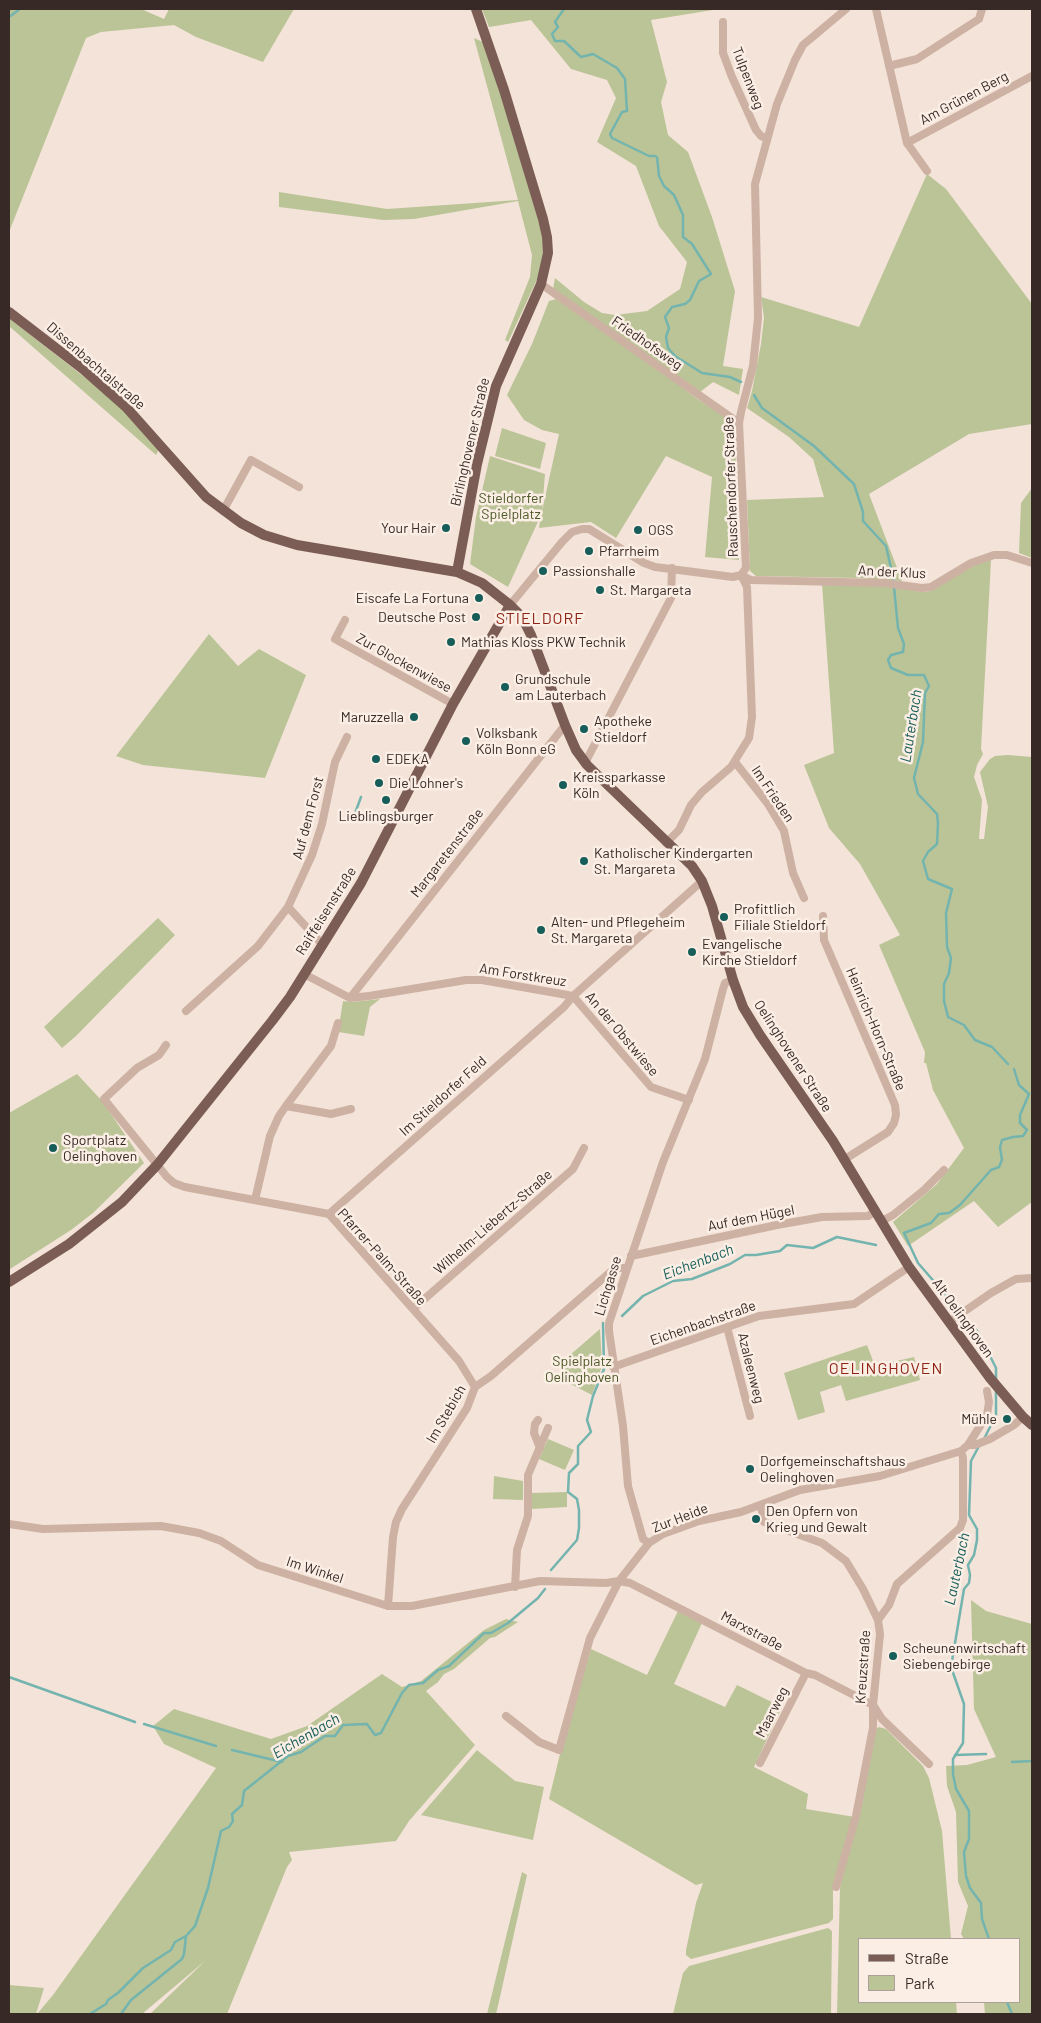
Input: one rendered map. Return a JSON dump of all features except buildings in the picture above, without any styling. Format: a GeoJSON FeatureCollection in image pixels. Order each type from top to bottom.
{"type":"FeatureCollection","features":[{"type":"Feature","properties":{"kind":"main road","name":"Birlinghovener Straße"},"geometry":{"type":"LineString","coordinates":[[457,572],[477,464],[496,386],[541,284],[547,264],[547,237],[504,90],[476,9]]}},
{"type":"Feature","properties":{"kind":"main road","name":"Dissenbachtalstraße"},"geometry":{"type":"LineString","coordinates":[[9,312],[76,363],[126,407],[164,447],[206,496],[241,523],[264,535],[297,545],[457,572]]}},
{"type":"Feature","properties":{"kind":"main road","name":"Oelinghovener Straße"},"geometry":{"type":"LineString","coordinates":[[457,572],[482,583],[510,605],[524,620],[576,750],[585,763],[692,866],[702,881],[712,906],[733,980],[743,1007],[845,1159],[882,1220]]}},
{"type":"Feature","properties":{"kind":"main road","name":"Raiffeisenstraße"},"geometry":{"type":"LineString","coordinates":[[9,1282],[68,1244],[122,1202],[157,1165],[272,1021],[304,974],[374,859],[453,704],[510,605]]}},
{"type":"Feature","properties":{"kind":"main road","name":"Alt Oelinghoven"},"geometry":{"type":"LineString","coordinates":[[882,1220],[909,1267],[953,1320],[990,1378],[1032,1425]]}},
{"type":"Feature","properties":{"kind":"street","name":"Rauschendorfer Straße"},"geometry":{"type":"LineString","coordinates":[[666,843],[678,830],[691,805],[702,792],[735,762],[749,738],[752,722],[747,587],[741,575],[746,568],[740,412],[753,366],[757,325],[755,184],[766,138],[785,83],[803,44],[846,9]]}},
{"type":"Feature","properties":{"kind":"street","name":"Am Grünen Berg"},"geometry":{"type":"LineString","coordinates":[[876,9],[907,143],[926,171]]}},
{"type":"Feature","properties":{"kind":"street"},"geometry":{"type":"LineString","coordinates":[[889,66],[917,59],[978,19],[982,9]]}},
{"type":"Feature","properties":{"kind":"street","name":"Tulpenweg"},"geometry":{"type":"LineString","coordinates":[[723,22],[723,53],[756,130],[761,136],[766,138]]}},
{"type":"Feature","properties":{"kind":"street","name":"Am Grünen Berg"},"geometry":{"type":"LineString","coordinates":[[907,143],[1032,76]]}},
{"type":"Feature","properties":{"kind":"street","name":"Friedhofsweg"},"geometry":{"type":"LineString","coordinates":[[541,284],[740,423]]}},
{"type":"Feature","properties":{"kind":"street"},"geometry":{"type":"LineString","coordinates":[[223,511],[251,460],[299,487]]}},
{"type":"Feature","properties":{"kind":"street","name":"An der Klus"},"geometry":{"type":"LineString","coordinates":[[510,605],[562,542],[572,532],[582,529],[590,529],[644,563],[655,567],[733,577],[741,575],[752,580],[884,583],[922,588],[931,587],[971,563],[994,555],[1007,555],[1032,563]]}},
{"type":"Feature","properties":{"kind":"street"},"geometry":{"type":"LineString","coordinates":[[585,763],[671,598],[672,568]]}},
{"type":"Feature","properties":{"kind":"street","name":"Zur Glockenwiese"},"geometry":{"type":"LineString","coordinates":[[345,620],[335,639],[453,704]]}},
{"type":"Feature","properties":{"kind":"street","name":"Margaretenstraße"},"geometry":{"type":"LineString","coordinates":[[350,998],[565,725]]}},
{"type":"Feature","properties":{"kind":"street","name":"Auf dem Forst"},"geometry":{"type":"LineString","coordinates":[[186,1011],[258,946],[288,906],[312,855],[322,824],[335,762],[347,737]]}},
{"type":"Feature","properties":{"kind":"street","name":"Im Frieden"},"geometry":{"type":"LineString","coordinates":[[735,762],[768,804],[784,831],[793,873],[804,898]]}},
{"type":"Feature","properties":{"kind":"street","name":"Am Forstkreuz"},"geometry":{"type":"LineString","coordinates":[[350,998],[466,980],[482,980],[574,996],[702,881]]}},
{"type":"Feature","properties":{"kind":"street"},"geometry":{"type":"LineString","coordinates":[[288,906],[322,944]]}},
{"type":"Feature","properties":{"kind":"street","name":"Heinrich-Horn-Straße"},"geometry":{"type":"LineString","coordinates":[[823,916],[824,940],[895,1105],[896,1114],[894,1123],[888,1132],[845,1159]]}},
{"type":"Feature","properties":{"kind":"street"},"geometry":{"type":"LineString","coordinates":[[304,974],[350,998]]}},
{"type":"Feature","properties":{"kind":"street","name":"Lichgasse"},"geometry":{"type":"LineString","coordinates":[[649,1543],[642,1538],[628,1486],[623,1426],[609,1323],[663,1162],[705,1059],[725,983],[733,980]]}},
{"type":"Feature","properties":{"kind":"street","name":"An der Obstwiese"},"geometry":{"type":"LineString","coordinates":[[574,996],[651,1087],[688,1100]]}},
{"type":"Feature","properties":{"kind":"street","name":"Im Stieldorfer Feld"},"geometry":{"type":"LineString","coordinates":[[329,1214],[564,1007],[574,996]]}},
{"type":"Feature","properties":{"kind":"street"},"geometry":{"type":"LineString","coordinates":[[256,1200],[270,1136],[279,1116],[331,1046],[338,1023]]}},
{"type":"Feature","properties":{"kind":"street","name":"Pfarrer-Palm-Straße"},"geometry":{"type":"LineString","coordinates":[[166,1045],[159,1055],[137,1068],[104,1099],[157,1165],[174,1183],[185,1187],[329,1214],[458,1361],[475,1387]]}},
{"type":"Feature","properties":{"kind":"street"},"geometry":{"type":"LineString","coordinates":[[286,1106],[331,1114],[351,1109]]}},
{"type":"Feature","properties":{"kind":"street","name":"Wilhelm-Liebertz-Straße"},"geometry":{"type":"LineString","coordinates":[[413,1309],[572,1169],[584,1148]]}},
{"type":"Feature","properties":{"kind":"street"},"geometry":{"type":"LineString","coordinates":[[882,1220],[893,1215],[924,1190],[944,1170]]}},
{"type":"Feature","properties":{"kind":"street","name":"Auf dem Hügel"},"geometry":{"type":"LineString","coordinates":[[631,1256],[777,1225],[822,1217],[868,1216],[876,1211]]}},
{"type":"Feature","properties":{"kind":"street","name":"Eichenbachstraße"},"geometry":{"type":"LineString","coordinates":[[614,1366],[758,1316],[854,1304],[909,1267]]}},
{"type":"Feature","properties":{"kind":"street","name":"Im Stebich"},"geometry":{"type":"LineString","coordinates":[[388,1606],[393,1536],[396,1522],[402,1509],[467,1408],[475,1387],[491,1376],[615,1268],[626,1268]]}},
{"type":"Feature","properties":{"kind":"street"},"geometry":{"type":"LineString","coordinates":[[953,1320],[964,1310],[1016,1279],[1032,1278]]}},
{"type":"Feature","properties":{"kind":"street","name":"Azaleenweg"},"geometry":{"type":"LineString","coordinates":[[728,1327],[750,1416]]}},
{"type":"Feature","properties":{"kind":"street","name":"Zur Heide"},"geometry":{"type":"LineString","coordinates":[[972,1445],[987,1416],[990,1402],[986,1391]]}},
{"type":"Feature","properties":{"kind":"street","name":"Zur Heide"},"geometry":{"type":"LineString","coordinates":[[506,1716],[539,1742],[559,1750],[590,1638],[620,1581],[649,1543],[663,1534],[699,1522],[761,1506],[800,1490],[880,1476],[961,1451],[990,1439],[1014,1425],[1023,1417]]}},
{"type":"Feature","properties":{"kind":"street"},"geometry":{"type":"LineString","coordinates":[[538,1420],[535,1424],[534,1433],[540,1448]]}},
{"type":"Feature","properties":{"kind":"street"},"geometry":{"type":"LineString","coordinates":[[516,1587],[517,1550],[528,1516],[528,1475],[548,1428]]}},
{"type":"Feature","properties":{"kind":"street"},"geometry":{"type":"LineString","coordinates":[[878,1620],[889,1605],[897,1584],[960,1528],[963,1520],[963,1458],[961,1451]]}},
{"type":"Feature","properties":{"kind":"street","name":"Kreuzstraße"},"geometry":{"type":"LineString","coordinates":[[761,1506],[764,1522],[822,1543],[846,1561],[863,1589],[878,1620],[880,1634],[873,1705],[873,1728],[858,1806],[836,1887]]}},
{"type":"Feature","properties":{"kind":"street","name":"Im Winkel"},"geometry":{"type":"LineString","coordinates":[[9,1524],[43,1529],[161,1526],[199,1533],[221,1541],[258,1565],[388,1606],[412,1606],[540,1582],[606,1583],[620,1581]]}},
{"type":"Feature","properties":{"kind":"street","name":"Marxstraße"},"geometry":{"type":"LineString","coordinates":[[620,1581],[645,1589],[806,1673],[815,1674],[873,1705]]}},
{"type":"Feature","properties":{"kind":"street","name":"Maarweg"},"geometry":{"type":"LineString","coordinates":[[760,1763],[806,1673]]}},
{"type":"Feature","properties":{"kind":"street"},"geometry":{"type":"LineString","coordinates":[[873,1705],[882,1719],[929,1764]]}},
{"type":"Feature","properties":{"kind":"green space"},"geometry":{"type":"Polygon","coordinates":[[[9,9],[141,9],[164,19],[169,9],[294,9],[263,62],[196,37],[174,25],[101,32],[86,38],[9,232],[9,9]]]}},
{"type":"Feature","properties":{"kind":"green space"},"geometry":{"type":"Polygon","coordinates":[[[482,9],[719,9],[651,20],[667,82],[661,102],[668,135],[688,152],[712,217],[735,291],[723,366],[743,369],[739,395],[713,382],[700,392],[553,289],[555,278],[584,302],[602,313],[615,315],[647,311],[680,289],[687,262],[659,226],[636,166],[597,142],[616,98],[607,80],[571,69],[531,20],[489,27],[482,9]]]}},
{"type":"Feature","properties":{"kind":"green space"},"geometry":{"type":"Polygon","coordinates":[[[474,38],[485,43],[540,225],[543,242],[544,258],[541,271],[508,342],[505,340],[530,277],[532,255],[518,201],[414,219],[383,220],[279,207],[279,192],[387,209],[518,200],[474,38]]]}},
{"type":"Feature","properties":{"kind":"green space"},"geometry":{"type":"Polygon","coordinates":[[[927,174],[946,189],[1032,304],[1032,424],[969,434],[869,494],[902,581],[756,576],[750,571],[747,500],[824,497],[813,459],[789,437],[747,408],[761,344],[764,318],[761,297],[859,327],[927,174]]]}},
{"type":"Feature","properties":{"kind":"green space","name":"Stieldorfer Spielplatz"},"geometry":{"type":"Polygon","coordinates":[[[556,299],[650,363],[696,398],[732,421],[730,430],[735,437],[739,560],[705,557],[712,477],[666,456],[616,538],[591,522],[539,528],[541,515],[508,587],[470,564],[476,517],[490,456],[545,474],[542,511],[559,434],[542,430],[524,420],[507,395],[532,344],[549,301],[556,299]]]}},
{"type":"Feature","properties":{"kind":"green space"},"geometry":{"type":"Polygon","coordinates":[[[9,318],[97,387],[147,432],[159,449],[156,455],[9,326],[9,318]]]}},
{"type":"Feature","properties":{"kind":"green space"},"geometry":{"type":"Polygon","coordinates":[[[502,428],[546,443],[540,469],[495,456],[502,428]]]}},
{"type":"Feature","properties":{"kind":"green space"},"geometry":{"type":"Polygon","coordinates":[[[1032,488],[1032,558],[1019,553],[1021,503],[1032,488]]]}},
{"type":"Feature","properties":{"kind":"green space"},"geometry":{"type":"Polygon","coordinates":[[[991,560],[981,749],[983,754],[977,765],[974,777],[982,800],[979,839],[984,839],[988,807],[980,772],[990,759],[995,756],[1032,757],[1032,1202],[998,1227],[974,1201],[908,1246],[893,1222],[937,1184],[964,1148],[933,1090],[926,1063],[924,1063],[925,1052],[879,945],[900,935],[860,864],[829,828],[804,765],[834,753],[822,584],[885,586],[921,592],[931,591],[976,564],[991,560]]]}},
{"type":"Feature","properties":{"kind":"green space"},"geometry":{"type":"Polygon","coordinates":[[[209,634],[238,666],[259,649],[306,675],[265,778],[143,765],[116,756],[209,634]]]}},
{"type":"Feature","properties":{"kind":"green space"},"geometry":{"type":"Polygon","coordinates":[[[158,918],[175,935],[62,1048],[44,1027],[158,918]]]}},
{"type":"Feature","properties":{"kind":"green space"},"geometry":{"type":"Polygon","coordinates":[[[380,999],[370,1007],[364,1036],[338,1032],[343,1001],[380,999]]]}},
{"type":"Feature","properties":{"kind":"green space"},"geometry":{"type":"Polygon","coordinates":[[[77,1074],[103,1102],[144,1163],[93,1213],[71,1230],[10,1269],[9,1113],[77,1074]]]}},
{"type":"Feature","properties":{"kind":"green space","name":"Spielplatz Oelinghoven"},"geometry":{"type":"Polygon","coordinates":[[[600,1329],[602,1366],[592,1395],[563,1380],[562,1362],[600,1329]]]}},
{"type":"Feature","properties":{"kind":"green space"},"geometry":{"type":"Polygon","coordinates":[[[867,1345],[875,1366],[914,1357],[920,1380],[846,1401],[841,1385],[820,1392],[825,1412],[798,1420],[784,1373],[867,1345]]]}},
{"type":"Feature","properties":{"kind":"green space"},"geometry":{"type":"Polygon","coordinates":[[[548,1439],[574,1450],[565,1470],[539,1459],[548,1439]]]}},
{"type":"Feature","properties":{"kind":"green space"},"geometry":{"type":"Polygon","coordinates":[[[494,1476],[523,1481],[523,1500],[493,1499],[494,1476]]]}},
{"type":"Feature","properties":{"kind":"green space"},"geometry":{"type":"Polygon","coordinates":[[[567,1492],[567,1507],[532,1509],[531,1493],[567,1492]]]}},
{"type":"Feature","properties":{"kind":"green space"},"geometry":{"type":"Polygon","coordinates":[[[971,1600],[986,1611],[1032,1624],[1032,2014],[985,2014],[984,2003],[1021,2003],[1021,1938],[963,1938],[961,1934],[968,1906],[958,1882],[956,1812],[947,1786],[946,1766],[967,1765],[996,1757],[974,1709],[971,1600]]]}},
{"type":"Feature","properties":{"kind":"green space"},"geometry":{"type":"Polygon","coordinates":[[[678,1611],[702,1623],[674,1684],[725,1707],[737,1685],[782,1707],[754,1767],[808,1794],[806,1809],[855,1817],[833,1891],[833,1919],[829,1923],[691,1959],[686,1955],[686,1950],[696,1903],[703,1883],[696,1885],[549,1799],[561,1750],[591,1649],[647,1675],[678,1611]]]}},
{"type":"Feature","properties":{"kind":"green space"},"geometry":{"type":"Polygon","coordinates":[[[506,1619],[518,1622],[495,1637],[490,1638],[454,1669],[444,1674],[438,1682],[426,1691],[475,1745],[409,1821],[396,1841],[289,1852],[292,1860],[287,1867],[227,2014],[150,2014],[205,1961],[142,2014],[37,2014],[53,1995],[216,1768],[164,1744],[153,1726],[174,1709],[271,1739],[307,1726],[382,1674],[402,1687],[421,1681],[484,1630],[506,1619]]]}},
{"type":"Feature","properties":{"kind":"green space"},"geometry":{"type":"Polygon","coordinates":[[[879,1727],[886,1729],[923,1766],[929,1778],[942,1831],[951,1938],[858,1938],[858,2003],[956,2003],[957,2014],[837,2014],[840,1887],[876,1729],[879,1727]]]}},
{"type":"Feature","properties":{"kind":"green space"},"geometry":{"type":"Polygon","coordinates":[[[477,1750],[515,1781],[544,1787],[533,1840],[421,1815],[477,1750]]]}},
{"type":"Feature","properties":{"kind":"green space"},"geometry":{"type":"Polygon","coordinates":[[[522,1872],[527,1875],[496,2014],[487,2014],[522,1872]]]}},
{"type":"Feature","properties":{"kind":"green space"},"geometry":{"type":"Polygon","coordinates":[[[828,1928],[832,1931],[831,2014],[673,2014],[683,1973],[689,1966],[828,1928]]]}},
{"type":"Feature","properties":{"kind":"green space"},"geometry":{"type":"Polygon","coordinates":[[[9,1985],[44,1988],[36,2014],[9,2014],[9,1985]]]}},
{"type":"Feature","properties":{"kind":"waterway"},"geometry":{"type":"LineString","coordinates":[[9,17],[20,9]]}},
{"type":"Feature","properties":{"kind":"waterway","name":"Lauterbach"},"geometry":{"type":"LineString","coordinates":[[564,9],[555,22],[558,27],[552,34],[555,41],[564,41],[581,57],[593,54],[617,68],[625,79],[627,111],[622,112],[610,134],[612,138],[649,156],[657,157],[659,176],[664,186],[674,195],[683,215],[683,237],[692,244],[711,274],[699,281],[690,300],[685,304],[672,307],[665,317],[669,328],[666,337],[668,348],[675,356],[702,373],[730,377],[741,382]]}},
{"type":"Feature","properties":{"kind":"waterway","name":"Lauterbach"},"geometry":{"type":"LineString","coordinates":[[754,395],[762,408],[814,446],[854,484],[863,512],[863,521],[886,546],[893,577],[898,628],[904,644],[903,652],[891,655],[888,660],[891,668],[908,675],[924,675],[929,686],[925,693],[923,742],[914,778],[918,794],[937,814],[937,844],[928,852],[923,861],[928,879],[952,889],[946,913],[947,947],[951,958],[949,973],[944,984],[944,1001],[948,1017],[964,1025],[975,1040],[992,1047],[1008,1064]]}},
{"type":"Feature","properties":{"kind":"waterway"},"geometry":{"type":"LineString","coordinates":[[354,816],[361,797]]}},
{"type":"Feature","properties":{"kind":"waterway","name":"Lauterbach"},"geometry":{"type":"LineString","coordinates":[[996,1380],[996,1368],[978,1332],[918,1263],[904,1233],[931,1223],[939,1214],[949,1213],[960,1205],[991,1170],[999,1167],[1002,1160],[1000,1147],[1002,1140],[1023,1136],[1027,1130],[1020,1123],[1020,1115],[1029,1094],[1019,1085],[1014,1069]]}},
{"type":"Feature","properties":{"kind":"waterway","name":"Eichenbach"},"geometry":{"type":"LineString","coordinates":[[622,1316],[643,1296],[673,1281],[692,1279],[730,1264],[745,1255],[780,1251],[787,1245],[813,1248],[837,1237],[876,1245]]}},
{"type":"Feature","properties":{"kind":"waterway","name":"Eichenbach"},"geometry":{"type":"LineString","coordinates":[[551,1570],[577,1540],[579,1510],[577,1499],[568,1492],[569,1473],[578,1464],[578,1446],[591,1432],[587,1420],[593,1396],[604,1369],[603,1323]]}},
{"type":"Feature","properties":{"kind":"waterway","name":"Lauterbach"},"geometry":{"type":"LineString","coordinates":[[984,1439],[996,1415],[996,1390]]}},
{"type":"Feature","properties":{"kind":"waterway","name":"Lauterbach"},"geometry":{"type":"LineString","coordinates":[[979,1446],[971,1461],[969,1515],[977,1529],[977,1540],[974,1555],[968,1565],[969,1583],[964,1589],[951,1667],[964,1704],[963,1743],[953,1759],[953,1774],[956,1789],[969,1811],[969,1839],[964,1852],[966,1876],[970,1888],[981,1903],[982,1919],[989,1938]]}},
{"type":"Feature","properties":{"kind":"waterway","name":"Eichenbach"},"geometry":{"type":"LineString","coordinates":[[90,2014],[106,2004],[143,1968],[171,1950],[175,1942],[186,1936],[195,1926],[208,1888],[221,1831],[229,1827],[233,1821],[232,1814],[242,1805],[244,1791],[288,1756],[301,1752],[325,1736],[335,1736],[343,1725],[367,1724],[375,1735],[381,1733],[402,1693],[409,1685],[423,1683],[438,1670],[449,1666],[484,1633],[491,1633],[508,1623],[538,1598],[545,1589]]}},
{"type":"Feature","properties":{"kind":"waterway"},"geometry":{"type":"LineString","coordinates":[[9,1677],[135,1722]]}},
{"type":"Feature","properties":{"kind":"waterway"},"geometry":{"type":"LineString","coordinates":[[144,1724],[216,1746]]}},
{"type":"Feature","properties":{"kind":"waterway"},"geometry":{"type":"LineString","coordinates":[[232,1750],[282,1762]]}},
{"type":"Feature","properties":{"kind":"waterway"},"geometry":{"type":"LineString","coordinates":[[955,1755],[986,1754]]}},
{"type":"Feature","properties":{"kind":"waterway"},"geometry":{"type":"LineString","coordinates":[[1012,1762],[1032,1761]]}},
{"type":"Feature","properties":{"kind":"waterway"},"geometry":{"type":"LineString","coordinates":[[121,2014],[131,2000],[182,1959],[186,1936]]}},
{"type":"Feature","properties":{"kind":"waterway","name":"Lauterbach"},"geometry":{"type":"LineString","coordinates":[[1007,2003],[1012,2014]]}},
{"type":"Feature","properties":{"kind":"place","name":"Your Hair"},"geometry":{"type":"Point","coordinates":[446,528]}},
{"type":"Feature","properties":{"kind":"place","name":"OGS"},"geometry":{"type":"Point","coordinates":[638,530]}},
{"type":"Feature","properties":{"kind":"place","name":"Pfarrheim"},"geometry":{"type":"Point","coordinates":[589,551]}},
{"type":"Feature","properties":{"kind":"place","name":"Passionshalle"},"geometry":{"type":"Point","coordinates":[543,571]}},
{"type":"Feature","properties":{"kind":"place","name":"St. Margareta"},"geometry":{"type":"Point","coordinates":[600,590]}},
{"type":"Feature","properties":{"kind":"place","name":"Eiscafe La Fortuna"},"geometry":{"type":"Point","coordinates":[479,598]}},
{"type":"Feature","properties":{"kind":"place","name":"Deutsche Post"},"geometry":{"type":"Point","coordinates":[476,617]}},
{"type":"Feature","properties":{"kind":"place","name":"Mathias Kloss PKW Technik"},"geometry":{"type":"Point","coordinates":[451,642]}},
{"type":"Feature","properties":{"kind":"place","name":"Grundschule am Lauterbach"},"geometry":{"type":"Point","coordinates":[505,687]}},
{"type":"Feature","properties":{"kind":"place","name":"Maruzzella"},"geometry":{"type":"Point","coordinates":[414,717]}},
{"type":"Feature","properties":{"kind":"place","name":"Apotheke Stieldorf"},"geometry":{"type":"Point","coordinates":[584,729]}},
{"type":"Feature","properties":{"kind":"place","name":"Volksbank Köln Bonn eG"},"geometry":{"type":"Point","coordinates":[466,741]}},
{"type":"Feature","properties":{"kind":"place","name":"EDEKA"},"geometry":{"type":"Point","coordinates":[376,759]}},
{"type":"Feature","properties":{"kind":"place","name":"Die Lohner's"},"geometry":{"type":"Point","coordinates":[379,783]}},
{"type":"Feature","properties":{"kind":"place","name":"Kreissparkasse Köln"},"geometry":{"type":"Point","coordinates":[563,785]}},
{"type":"Feature","properties":{"kind":"place","name":"Lieblingsburger"},"geometry":{"type":"Point","coordinates":[386,800]}},
{"type":"Feature","properties":{"kind":"place","name":"Katholischer Kindergarten St. Margareta"},"geometry":{"type":"Point","coordinates":[584,861]}},
{"type":"Feature","properties":{"kind":"place","name":"Profittlich Filiale Stieldorf"},"geometry":{"type":"Point","coordinates":[724,917]}},
{"type":"Feature","properties":{"kind":"place","name":"Alten- und Pflegeheim St. Margareta"},"geometry":{"type":"Point","coordinates":[541,930]}},
{"type":"Feature","properties":{"kind":"place","name":"Evangelische Kirche Stieldorf"},"geometry":{"type":"Point","coordinates":[692,952]}},
{"type":"Feature","properties":{"kind":"place","name":"Sportplatz Oelinghoven"},"geometry":{"type":"Point","coordinates":[53,1148]}},
{"type":"Feature","properties":{"kind":"place","name":"Mühle"},"geometry":{"type":"Point","coordinates":[1007,1419]}},
{"type":"Feature","properties":{"kind":"place","name":"Dorfgemeinschaftshaus Oelinghoven"},"geometry":{"type":"Point","coordinates":[750,1469]}},
{"type":"Feature","properties":{"kind":"place","name":"Den Opfern von Krieg und Gewalt"},"geometry":{"type":"Point","coordinates":[756,1519]}},
{"type":"Feature","properties":{"kind":"place","name":"Scheunenwirtschaft Siebengebirge"},"geometry":{"type":"Point","coordinates":[893,1656]}},
{"type":"Feature","properties":{"kind":"district","name":"STIELDORF"},"geometry":{"type":"Point","coordinates":[540,619]}},
{"type":"Feature","properties":{"kind":"district","name":"OELINGHOVEN"},"geometry":{"type":"Point","coordinates":[886,1369]}}]}
